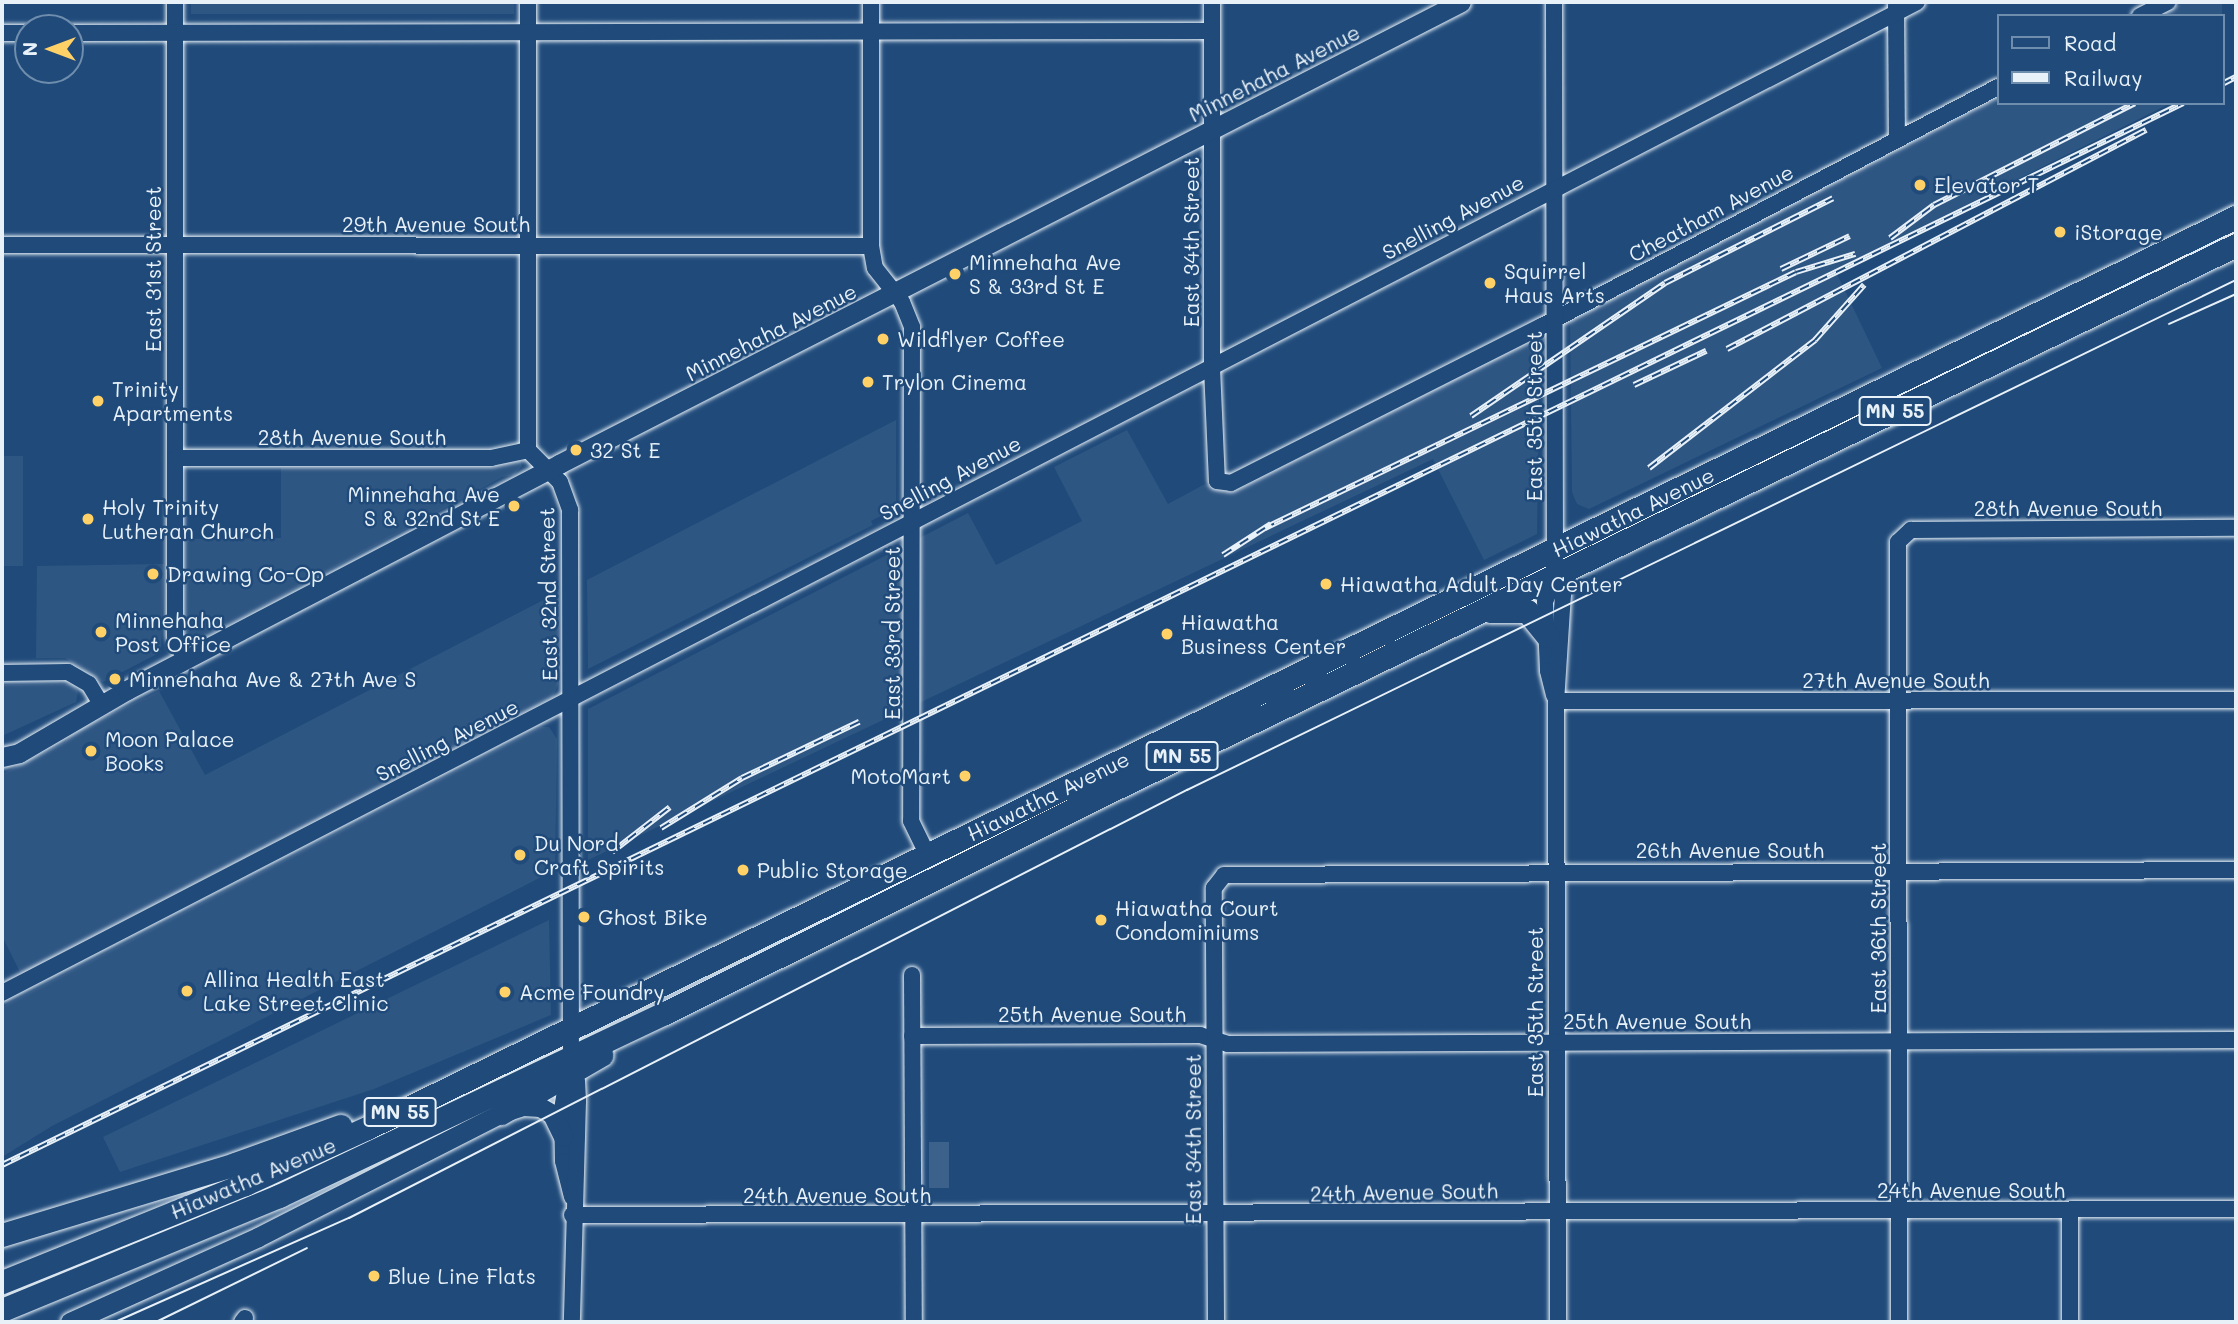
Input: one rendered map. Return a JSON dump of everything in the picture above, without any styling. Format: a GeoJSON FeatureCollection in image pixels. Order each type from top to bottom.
{"type":"FeatureCollection","features":[{"type":"Feature","properties":{"kind":"highway","name":"Hiawatha Avenue"},"geometry":{"type":"LineString","coordinates":[[2,1283],[228,1191],[451,1086],[1555,551],[2236,217]]}},
{"type":"Feature","properties":{"kind":"highway","name":"Hiawatha Avenue"},"geometry":{"type":"LineString","coordinates":[[2,1310],[228,1217],[570,1065],[665,1013],[1478,613],[1555,578],[2236,245]]}},
{"type":"Feature","properties":{"kind":"highway"},"geometry":{"type":"LineString","coordinates":[[1478,613],[1527,611],[1538,620],[1547,636]]}},
{"type":"Feature","properties":{"kind":"highway"},"geometry":{"type":"LineString","coordinates":[[501,1112],[570,1065]]}},
{"type":"Feature","properties":{"kind":"highway"},"geometry":{"type":"LineString","coordinates":[[2,1236],[235,1164],[451,1086]]}},
{"type":"Feature","properties":{"kind":"main road","name":"Minnehaha Avenue"},"geometry":{"type":"LineString","coordinates":[[2,757],[78,722],[101,704],[548,471],[895,296],[1461,2]]}},
{"type":"Feature","properties":{"kind":"main road","name":"Minnehaha Avenue"},"geometry":{"type":"LineString","coordinates":[[2,751],[72,710],[101,704]]}},
{"type":"Feature","properties":{"kind":"main road"},"geometry":{"type":"LineString","coordinates":[[69,1322],[258,1237],[501,1112],[523,1106],[540,1107],[552,1114],[563,1137]]}},
{"type":"Feature","properties":{"kind":"street","name":"East 31st Street"},"geometry":{"type":"LineString","coordinates":[[175,2],[175,636],[185,661]]}},
{"type":"Feature","properties":{"kind":"street"},"geometry":{"type":"LineString","coordinates":[[528,2],[528,450]]}},
{"type":"Feature","properties":{"kind":"street","name":"East 33rd Street"},"geometry":{"type":"LineString","coordinates":[[871,2],[871,246],[875,268],[907,310],[912,327],[911,821],[927,854]]}},
{"type":"Feature","properties":{"kind":"street","name":"East 34th Street"},"geometry":{"type":"LineString","coordinates":[[1212,2],[1212,368],[1217,481]]}},
{"type":"Feature","properties":{"kind":"street","name":"East 35th Street"},"geometry":{"type":"LineString","coordinates":[[1554,2],[1555,578],[1545,601],[1548,671],[1556,701]]}},
{"type":"Feature","properties":{"kind":"street","name":"Snelling Avenue"},"geometry":{"type":"LineString","coordinates":[[2,993],[571,700],[913,520],[1212,368],[1896,7],[1917,2]]}},
{"type":"Feature","properties":{"kind":"street"},"geometry":{"type":"LineString","coordinates":[[2144,14],[2168,2]]}},
{"type":"Feature","properties":{"kind":"street"},"geometry":{"type":"LineString","coordinates":[[1896,7],[1897,139]]}},
{"type":"Feature","properties":{"kind":"street"},"geometry":{"type":"LineString","coordinates":[[84,33],[528,29],[1212,30]]}},
{"type":"Feature","properties":{"kind":"street","name":"Cheatham Avenue"},"geometry":{"type":"LineString","coordinates":[[1217,481],[1231,482],[1556,318],[1996,88]]}},
{"type":"Feature","properties":{"kind":"street","name":"29th Avenue South"},"geometry":{"type":"LineString","coordinates":[[2,245],[871,246]]}},
{"type":"Feature","properties":{"kind":"street","name":"28th Avenue South"},"geometry":{"type":"LineString","coordinates":[[175,458],[491,458],[528,450]]}},
{"type":"Feature","properties":{"kind":"street","name":"East 32nd Street"},"geometry":{"type":"LineString","coordinates":[[528,450],[566,491],[570,510],[570,1065],[563,1084],[563,1137],[565,1178],[572,1197]]}},
{"type":"Feature","properties":{"kind":"street","name":"28th Avenue South"},"geometry":{"type":"LineString","coordinates":[[1900,535],[1924,530],[2236,528]]}},
{"type":"Feature","properties":{"kind":"street","name":"East 36th Street"},"geometry":{"type":"LineString","coordinates":[[1899,1322],[1900,535]]}},
{"type":"Feature","properties":{"kind":"street","name":"East 35th Street"},"geometry":{"type":"LineString","coordinates":[[1555,578],[1563,594],[1556,701],[1558,1322]]}},
{"type":"Feature","properties":{"kind":"street"},"geometry":{"type":"LineString","coordinates":[[2,673],[68,672],[89,684],[101,704]]}},
{"type":"Feature","properties":{"kind":"street","name":"27th Avenue South"},"geometry":{"type":"LineString","coordinates":[[1556,701],[2236,700]]}},
{"type":"Feature","properties":{"kind":"street","name":"26th Avenue South"},"geometry":{"type":"LineString","coordinates":[[1224,875],[2236,870]]}},
{"type":"Feature","properties":{"kind":"street","name":"East 34th Street"},"geometry":{"type":"LineString","coordinates":[[1216,1322],[1213,888],[1224,875]]}},
{"type":"Feature","properties":{"kind":"street"},"geometry":{"type":"LineString","coordinates":[[912,975],[914,1322]]}},
{"type":"Feature","properties":{"kind":"street","name":"25th Avenue South"},"geometry":{"type":"LineString","coordinates":[[912,1036],[1200,1035],[1228,1044],[2236,1040]]}},
{"type":"Feature","properties":{"kind":"street","name":"East 32nd Street"},"geometry":{"type":"LineString","coordinates":[[570,1065],[576,1081],[578,1101],[578,1178],[572,1197],[572,1322]]}},
{"type":"Feature","properties":{"kind":"street","name":"24th Avenue South"},"geometry":{"type":"LineString","coordinates":[[572,1215],[1215,1215],[2236,1209]]}},
{"type":"Feature","properties":{"kind":"street"},"geometry":{"type":"LineString","coordinates":[[2070,1211],[2070,1322]]}},
{"type":"Feature","properties":{"kind":"shaded area"},"geometry":{"type":"Polygon","coordinates":[[[191,2],[514,2],[514,14],[191,14],[191,2]]]}},
{"type":"Feature","properties":{"kind":"shaded area"},"geometry":{"type":"Polygon","coordinates":[[[2185,2],[2222,2],[2222,14],[2162,14],[2185,2]]]}},
{"type":"Feature","properties":{"kind":"shaded area"},"geometry":{"type":"Polygon","coordinates":[[[1996,99],[1996,105],[2167,105],[1835,270],[1882,368],[1589,509],[1577,504],[1572,492],[1570,318],[1996,99]]]}},
{"type":"Feature","properties":{"kind":"shaded area"},"geometry":{"type":"Polygon","coordinates":[[[1534,337],[1540,340],[1537,534],[1484,560],[1433,459],[588,860],[588,709],[968,513],[996,565],[1082,521],[1054,467],[1127,430],[1168,504],[1205,484],[1225,492],[1238,490],[1534,337]]]}},
{"type":"Feature","properties":{"kind":"shaded area"},"geometry":{"type":"Polygon","coordinates":[[[896,420],[896,508],[871,521],[873,525],[588,669],[587,580],[896,420]]]}},
{"type":"Feature","properties":{"kind":"shaded area"},"geometry":{"type":"Polygon","coordinates":[[[2,456],[23,456],[23,566],[2,566],[2,456]]]}},
{"type":"Feature","properties":{"kind":"shaded area"},"geometry":{"type":"Polygon","coordinates":[[[512,458],[520,459],[522,466],[514,475],[502,477],[196,642],[187,641],[183,634],[183,539],[281,538],[281,468],[494,468],[512,458]]]}},
{"type":"Feature","properties":{"kind":"shaded area"},"geometry":{"type":"Polygon","coordinates":[[[164,564],[161,652],[103,682],[65,658],[36,658],[37,566],[164,564]]]}},
{"type":"Feature","properties":{"kind":"shaded area"},"geometry":{"type":"Polygon","coordinates":[[[559,592],[558,685],[553,697],[21,974],[2,936],[2,774],[65,742],[75,731],[159,691],[205,775],[559,592]]]}},
{"type":"Feature","properties":{"kind":"shaded area"},"geometry":{"type":"Polygon","coordinates":[[[73,684],[78,692],[76,702],[2,736],[2,685],[73,684]]]}},
{"type":"Feature","properties":{"kind":"shaded area"},"geometry":{"type":"Polygon","coordinates":[[[541,727],[549,727],[557,739],[555,870],[52,1126],[2,1157],[2,1007],[541,727]]]}},
{"type":"Feature","properties":{"kind":"shaded area"},"geometry":{"type":"Polygon","coordinates":[[[549,920],[551,1015],[374,1089],[120,1172],[103,1137],[549,920]]]}},
{"type":"Feature","properties":{"kind":"shaded area"},"geometry":{"type":"Polygon","coordinates":[[[929,1142],[949,1142],[949,1188],[929,1188],[929,1142]]]}},
{"type":"Feature","properties":{"kind":"tram line"},"geometry":{"type":"LineString","coordinates":[[115,1322],[349,1218],[1187,790],[2236,280]]}},
{"type":"Feature","properties":{"kind":"tram line"},"geometry":{"type":"LineString","coordinates":[[2169,324],[2236,294]]}},
{"type":"Feature","properties":{"kind":"tram line"},"geometry":{"type":"LineString","coordinates":[[156,1322],[307,1248]]}},
{"type":"Feature","properties":{"kind":"railway"},"geometry":{"type":"LineString","coordinates":[[2224,83],[2236,77]]}},
{"type":"Feature","properties":{"kind":"railway"},"geometry":{"type":"LineString","coordinates":[[1890,238],[1934,205],[2131,105]]}},
{"type":"Feature","properties":{"kind":"railway"},"geometry":{"type":"LineString","coordinates":[[2,1165],[2179,105]]}},
{"type":"Feature","properties":{"kind":"railway"},"geometry":{"type":"LineString","coordinates":[[1727,349],[2146,130]]}},
{"type":"Feature","properties":{"kind":"railway"},"geometry":{"type":"LineString","coordinates":[[1471,416],[1665,283],[1833,198]]}},
{"type":"Feature","properties":{"kind":"railway"},"geometry":{"type":"LineString","coordinates":[[1781,269],[1850,236]]}},
{"type":"Feature","properties":{"kind":"railway"},"geometry":{"type":"LineString","coordinates":[[1265,528],[1796,272],[1855,254]]}},
{"type":"Feature","properties":{"kind":"railway"},"geometry":{"type":"LineString","coordinates":[[1649,468],[1815,340],[1864,285]]}},
{"type":"Feature","properties":{"kind":"railway"},"geometry":{"type":"LineString","coordinates":[[1634,385],[1706,351]]}},
{"type":"Feature","properties":{"kind":"railway"},"geometry":{"type":"LineString","coordinates":[[1223,555],[1271,524]]}},
{"type":"Feature","properties":{"kind":"railway"},"geometry":{"type":"LineString","coordinates":[[661,828],[742,778],[859,722]]}},
{"type":"Feature","properties":{"kind":"railway"},"geometry":{"type":"LineString","coordinates":[[612,852],[670,807]]}},
{"type":"Feature","properties":{"kind":"place","name":"Elevator T"},"geometry":{"type":"Point","coordinates":[1920,185]}},
{"type":"Feature","properties":{"kind":"place","name":"iStorage"},"geometry":{"type":"Point","coordinates":[2060,232]}},
{"type":"Feature","properties":{"kind":"place","name":"Minnehaha Ave S & 33rd St E"},"geometry":{"type":"Point","coordinates":[955,274]}},
{"type":"Feature","properties":{"kind":"place","name":"Squirrel Haus Arts"},"geometry":{"type":"Point","coordinates":[1490,283]}},
{"type":"Feature","properties":{"kind":"place","name":"Wildflyer Coffee"},"geometry":{"type":"Point","coordinates":[883,339]}},
{"type":"Feature","properties":{"kind":"place","name":"Trylon Cinema"},"geometry":{"type":"Point","coordinates":[868,382]}},
{"type":"Feature","properties":{"kind":"place","name":"Trinity Apartments"},"geometry":{"type":"Point","coordinates":[98,401]}},
{"type":"Feature","properties":{"kind":"place","name":"32 St E"},"geometry":{"type":"Point","coordinates":[576,450]}},
{"type":"Feature","properties":{"kind":"place","name":"Minnehaha Ave S & 32nd St E"},"geometry":{"type":"Point","coordinates":[514,506]}},
{"type":"Feature","properties":{"kind":"place","name":"Holy Trinity Lutheran Church"},"geometry":{"type":"Point","coordinates":[88,519]}},
{"type":"Feature","properties":{"kind":"place","name":"Drawing Co-Op"},"geometry":{"type":"Point","coordinates":[153,574]}},
{"type":"Feature","properties":{"kind":"place","name":"Hiawatha Adult Day Center"},"geometry":{"type":"Point","coordinates":[1326,584]}},
{"type":"Feature","properties":{"kind":"place","name":"Minnehaha Post Office"},"geometry":{"type":"Point","coordinates":[101,632]}},
{"type":"Feature","properties":{"kind":"place","name":"Hiawatha Business Center"},"geometry":{"type":"Point","coordinates":[1167,634]}},
{"type":"Feature","properties":{"kind":"place","name":"Minnehaha Ave & 27th Ave S"},"geometry":{"type":"Point","coordinates":[115,679]}},
{"type":"Feature","properties":{"kind":"place","name":"Moon Palace Books"},"geometry":{"type":"Point","coordinates":[91,751]}},
{"type":"Feature","properties":{"kind":"place","name":"MotoMart"},"geometry":{"type":"Point","coordinates":[965,776]}},
{"type":"Feature","properties":{"kind":"place","name":"Du Nord Craft Spirits"},"geometry":{"type":"Point","coordinates":[520,855]}},
{"type":"Feature","properties":{"kind":"place","name":"Public Storage"},"geometry":{"type":"Point","coordinates":[743,870]}},
{"type":"Feature","properties":{"kind":"place","name":"Ghost Bike"},"geometry":{"type":"Point","coordinates":[584,917]}},
{"type":"Feature","properties":{"kind":"place","name":"Hiawatha Court Condominiums"},"geometry":{"type":"Point","coordinates":[1101,920]}},
{"type":"Feature","properties":{"kind":"place","name":"Allina Health East Lake Street Clinic"},"geometry":{"type":"Point","coordinates":[187,991]}},
{"type":"Feature","properties":{"kind":"place","name":"Acme Foundry"},"geometry":{"type":"Point","coordinates":[505,992]}},
{"type":"Feature","properties":{"kind":"place","name":"Blue Line Flats"},"geometry":{"type":"Point","coordinates":[374,1276]}}]}
